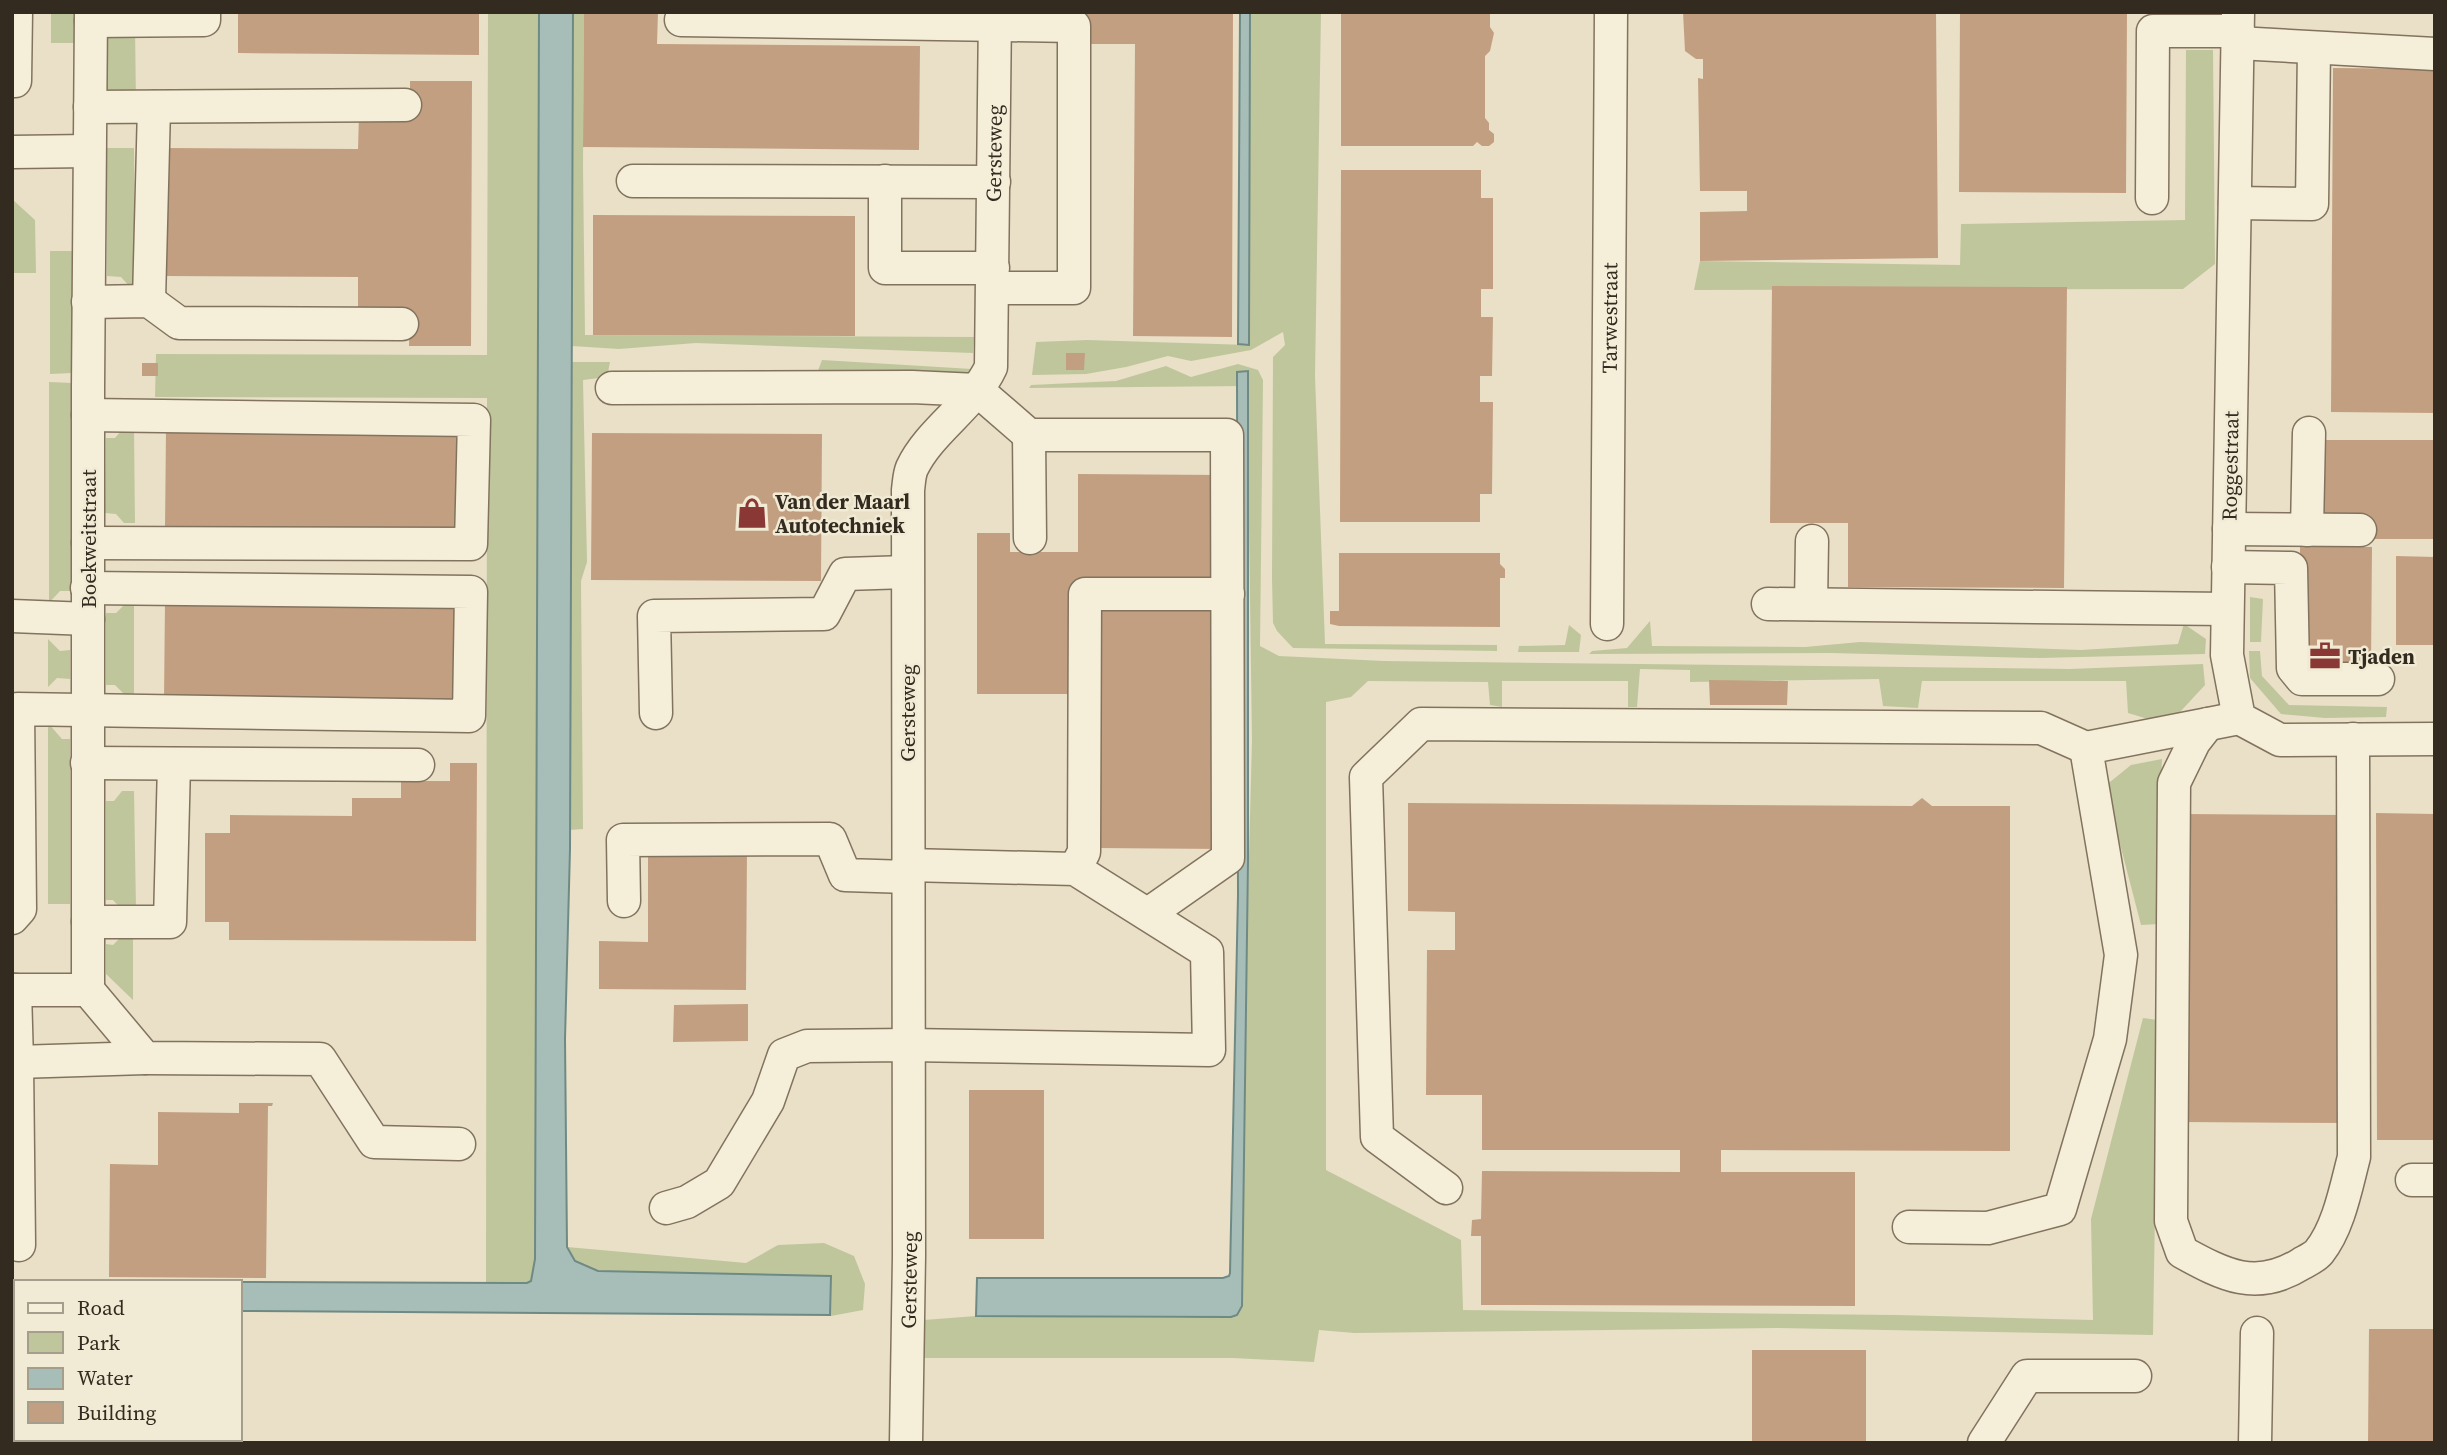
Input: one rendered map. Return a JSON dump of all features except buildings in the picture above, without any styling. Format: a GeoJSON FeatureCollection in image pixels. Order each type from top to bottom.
{"type":"FeatureCollection","features":[{"type":"Feature","properties":{"kind":"street"},"geometry":{"type":"LineString","coordinates":[[12,81],[15,81],[16,12]]}},
{"type":"Feature","properties":{"kind":"street"},"geometry":{"type":"LineString","coordinates":[[91,17],[204,20],[204,12]]}},
{"type":"Feature","properties":{"kind":"street","name":"Tarwestraat"},"geometry":{"type":"LineString","coordinates":[[1607,624],[1611,12]]}},
{"type":"Feature","properties":{"kind":"street","name":"Boekweitstraat"},"geometry":{"type":"LineString","coordinates":[[88,990],[88,302],[91,17]]}},
{"type":"Feature","properties":{"kind":"street"},"geometry":{"type":"LineString","coordinates":[[681,20],[995,19],[1074,26],[1074,288],[885,268],[885,181]]}},
{"type":"Feature","properties":{"kind":"street","name":"Gersteweg"},"geometry":{"type":"LineString","coordinates":[[906,1443],[909,1256],[908,490],[912,469],[930,443],[977,390],[991,367],[995,19]]}},
{"type":"Feature","properties":{"kind":"street"},"geometry":{"type":"LineString","coordinates":[[2152,198],[2153,31],[2238,29],[2314,48],[2435,54]]}},
{"type":"Feature","properties":{"kind":"street","name":"Roggestraat"},"geometry":{"type":"LineString","coordinates":[[2238,29],[2227,655],[2239,718]]}},
{"type":"Feature","properties":{"kind":"street"},"geometry":{"type":"LineString","coordinates":[[2235,203],[2312,204],[2314,48]]}},
{"type":"Feature","properties":{"kind":"street"},"geometry":{"type":"LineString","coordinates":[[90,107],[405,105]]}},
{"type":"Feature","properties":{"kind":"street"},"geometry":{"type":"LineString","coordinates":[[149,301],[153,107]]}},
{"type":"Feature","properties":{"kind":"street"},"geometry":{"type":"LineString","coordinates":[[12,152],[89,151]]}},
{"type":"Feature","properties":{"kind":"street"},"geometry":{"type":"LineString","coordinates":[[633,181],[994,182]]}},
{"type":"Feature","properties":{"kind":"street"},"geometry":{"type":"LineString","coordinates":[[88,302],[149,301],[179,323],[402,324]]}},
{"type":"Feature","properties":{"kind":"street"},"geometry":{"type":"LineString","coordinates":[[612,388],[912,387],[977,390],[1029,435],[1227,435],[1228,858],[1148,914]]}},
{"type":"Feature","properties":{"kind":"street"},"geometry":{"type":"LineString","coordinates":[[88,415],[474,420],[471,544],[88,543]]}},
{"type":"Feature","properties":{"kind":"street"},"geometry":{"type":"LineString","coordinates":[[2307,530],[2309,433]]}},
{"type":"Feature","properties":{"kind":"street"},"geometry":{"type":"LineString","coordinates":[[1029,435],[1030,538]]}},
{"type":"Feature","properties":{"kind":"street"},"geometry":{"type":"LineString","coordinates":[[2229,529],[2360,530]]}},
{"type":"Feature","properties":{"kind":"street"},"geometry":{"type":"LineString","coordinates":[[1811,604],[1812,541]]}},
{"type":"Feature","properties":{"kind":"street"},"geometry":{"type":"LineString","coordinates":[[2228,567],[2291,568],[2292,668],[2302,679],[2378,679]]}},
{"type":"Feature","properties":{"kind":"street"},"geometry":{"type":"LineString","coordinates":[[656,713],[654,615],[824,614],[845,574],[907,572]]}},
{"type":"Feature","properties":{"kind":"street"},"geometry":{"type":"LineString","coordinates":[[12,918],[20,909],[18,709],[468,716],[471,592],[88,588]]}},
{"type":"Feature","properties":{"kind":"street"},"geometry":{"type":"LineString","coordinates":[[1075,869],[1084,852],[1085,594],[1228,593]]}},
{"type":"Feature","properties":{"kind":"street"},"geometry":{"type":"LineString","coordinates":[[1768,604],[2227,609]]}},
{"type":"Feature","properties":{"kind":"street"},"geometry":{"type":"LineString","coordinates":[[12,617],[88,619]]}},
{"type":"Feature","properties":{"kind":"street"},"geometry":{"type":"LineString","coordinates":[[1446,1188],[1377,1137],[1366,777],[1421,724],[2042,728],[2086,748],[2239,718],[2280,740],[2435,739]]}},
{"type":"Feature","properties":{"kind":"street"},"geometry":{"type":"LineString","coordinates":[[2208,724],[2194,742],[2174,783],[2171,1221],[2182,1252],[2212,1268],[2250,1280],[2285,1274],[2318,1253],[2338,1216],[2354,1157],[2353,740]]}},
{"type":"Feature","properties":{"kind":"street"},"geometry":{"type":"LineString","coordinates":[[1909,1227],[1988,1227],[2060,1209],[2110,1039],[2121,955],[2086,748]]}},
{"type":"Feature","properties":{"kind":"street"},"geometry":{"type":"LineString","coordinates":[[88,764],[418,765]]}},
{"type":"Feature","properties":{"kind":"street"},"geometry":{"type":"LineString","coordinates":[[88,922],[170,922],[174,764]]}},
{"type":"Feature","properties":{"kind":"street"},"geometry":{"type":"LineString","coordinates":[[624,901],[623,840],[830,839],[845,875],[908,871],[1075,869],[1207,952],[1209,1050],[807,1046],[784,1055],[768,1101],[719,1183],[687,1202],[666,1208]]}},
{"type":"Feature","properties":{"kind":"street"},"geometry":{"type":"LineString","coordinates":[[19,1245],[14,990],[88,990],[145,1058]]}},
{"type":"Feature","properties":{"kind":"street"},"geometry":{"type":"LineString","coordinates":[[17,1062],[145,1058],[320,1059],[374,1142],[459,1144]]}},
{"type":"Feature","properties":{"kind":"street"},"geometry":{"type":"LineString","coordinates":[[2255,1443],[2257,1333]]}},
{"type":"Feature","properties":{"kind":"street"},"geometry":{"type":"LineString","coordinates":[[1984,1443],[2027,1376],[2135,1376]]}},
{"type":"Feature","properties":{"kind":"green space"},"geometry":{"type":"Polygon","coordinates":[[[51,12],[74,12],[74,43],[51,43],[51,12]]]}},
{"type":"Feature","properties":{"kind":"green space"},"geometry":{"type":"Polygon","coordinates":[[[488,12],[539,12],[535,1259],[531,1281],[527,1283],[486,1283],[487,398],[155,397],[156,354],[487,355],[488,12]]]}},
{"type":"Feature","properties":{"kind":"green space"},"geometry":{"type":"Polygon","coordinates":[[[573,12],[584,12],[585,335],[974,337],[973,353],[696,343],[619,349],[572,346],[573,12]]]}},
{"type":"Feature","properties":{"kind":"green space"},"geometry":{"type":"Polygon","coordinates":[[[1250,12],[1321,12],[1315,376],[1325,644],[1497,645],[1497,651],[1293,648],[1277,631],[1273,623],[1272,579],[1273,357],[1285,345],[1283,332],[1251,350],[1191,361],[1168,356],[1086,374],[1032,375],[1036,342],[1087,340],[1249,345],[1250,12]]]}},
{"type":"Feature","properties":{"kind":"green space"},"geometry":{"type":"Polygon","coordinates":[[[135,27],[136,103],[107,92],[107,38],[117,38],[127,28],[135,27]]]}},
{"type":"Feature","properties":{"kind":"green space"},"geometry":{"type":"Polygon","coordinates":[[[2186,50],[2213,50],[2215,264],[2183,289],[1694,290],[1700,261],[1960,265],[1961,224],[2185,220],[2186,50]]]}},
{"type":"Feature","properties":{"kind":"green space"},"geometry":{"type":"Polygon","coordinates":[[[107,148],[134,148],[135,287],[130,287],[121,277],[107,276],[107,148]]]}},
{"type":"Feature","properties":{"kind":"green space"},"geometry":{"type":"Polygon","coordinates":[[[12,199],[35,220],[36,273],[12,273],[12,199]]]}},
{"type":"Feature","properties":{"kind":"green space"},"geometry":{"type":"Polygon","coordinates":[[[50,251],[72,251],[72,373],[50,374],[50,251]]]}},
{"type":"Feature","properties":{"kind":"green space"},"geometry":{"type":"Polygon","coordinates":[[[822,360],[972,369],[962,380],[816,376],[822,360]]]}},
{"type":"Feature","properties":{"kind":"green space"},"geometry":{"type":"Polygon","coordinates":[[[571,362],[610,362],[607,377],[583,380],[587,562],[581,581],[583,829],[569,830],[571,362]]]}},
{"type":"Feature","properties":{"kind":"green space"},"geometry":{"type":"Polygon","coordinates":[[[1238,364],[1258,370],[1263,380],[1260,646],[1279,656],[1384,661],[2069,669],[2203,664],[2205,685],[2168,725],[2128,713],[2126,681],[1922,681],[1918,708],[1883,706],[1879,679],[1690,682],[1690,670],[1640,669],[1637,707],[1628,707],[1628,681],[1502,681],[1502,707],[1490,705],[1488,682],[1368,681],[1351,697],[1326,702],[1326,1170],[1461,1240],[1463,1310],[2093,1320],[2091,1219],[2143,1018],[2158,1020],[2153,1335],[1776,1328],[1354,1333],[1319,1330],[1314,1362],[1233,1358],[922,1358],[924,1320],[976,1316],[1183,1318],[1237,1315],[1252,740],[1247,386],[1029,388],[1031,385],[1116,381],[1166,366],[1191,377],[1238,364]]]}},
{"type":"Feature","properties":{"kind":"green space"},"geometry":{"type":"Polygon","coordinates":[[[49,382],[72,383],[71,591],[60,591],[49,603],[49,382]]]}},
{"type":"Feature","properties":{"kind":"green space"},"geometry":{"type":"Polygon","coordinates":[[[121,431],[134,431],[135,523],[124,523],[116,514],[105,513],[106,438],[115,438],[121,431]]]}},
{"type":"Feature","properties":{"kind":"green space"},"geometry":{"type":"Polygon","coordinates":[[[2250,597],[2263,599],[2261,642],[2250,642],[2250,597]]]}},
{"type":"Feature","properties":{"kind":"green space"},"geometry":{"type":"Polygon","coordinates":[[[126,603],[134,603],[134,694],[124,694],[115,685],[106,685],[106,613],[116,613],[126,603]]]}},
{"type":"Feature","properties":{"kind":"green space"},"geometry":{"type":"Polygon","coordinates":[[[1650,621],[1652,646],[1805,647],[1860,642],[2081,650],[2178,644],[2184,624],[2206,639],[2205,654],[2039,658],[1831,653],[1589,654],[1592,651],[1627,648],[1650,621]]]}},
{"type":"Feature","properties":{"kind":"green space"},"geometry":{"type":"Polygon","coordinates":[[[1569,625],[1581,635],[1579,652],[1518,652],[1519,646],[1565,645],[1569,625]]]}},
{"type":"Feature","properties":{"kind":"green space"},"geometry":{"type":"Polygon","coordinates":[[[48,639],[60,651],[70,650],[70,679],[57,678],[48,687],[48,639]]]}},
{"type":"Feature","properties":{"kind":"green space"},"geometry":{"type":"Polygon","coordinates":[[[2249,651],[2260,651],[2262,676],[2289,705],[2387,707],[2386,717],[2325,718],[2281,714],[2250,678],[2249,651]]]}},
{"type":"Feature","properties":{"kind":"green space"},"geometry":{"type":"Polygon","coordinates":[[[48,723],[62,739],[70,739],[70,904],[48,904],[48,723]]]}},
{"type":"Feature","properties":{"kind":"green space"},"geometry":{"type":"Polygon","coordinates":[[[2162,759],[2159,924],[2141,925],[2105,786],[2131,765],[2162,759]]]}},
{"type":"Feature","properties":{"kind":"green space"},"geometry":{"type":"Polygon","coordinates":[[[122,791],[134,791],[136,909],[122,910],[113,900],[106,900],[106,801],[114,801],[122,791]]]}},
{"type":"Feature","properties":{"kind":"green space"},"geometry":{"type":"Polygon","coordinates":[[[121,937],[133,937],[133,1000],[106,974],[106,944],[113,945],[121,937]]]}},
{"type":"Feature","properties":{"kind":"green space"},"geometry":{"type":"Polygon","coordinates":[[[824,1243],[854,1256],[865,1284],[863,1310],[831,1316],[831,1276],[598,1271],[575,1261],[567,1247],[746,1263],[778,1245],[824,1243]]]}},
{"type":"Feature","properties":{"kind":"water"},"geometry":{"type":"Polygon","coordinates":[[[539,12],[573,12],[570,849],[565,1039],[567,1247],[575,1261],[598,1271],[831,1276],[830,1315],[242,1311],[242,1282],[527,1283],[531,1281],[535,1259],[539,12]]]}},
{"type":"Feature","properties":{"kind":"water"},"geometry":{"type":"Polygon","coordinates":[[[1240,12],[1250,12],[1249,345],[1238,344],[1240,12]]]}},
{"type":"Feature","properties":{"kind":"water"},"geometry":{"type":"Polygon","coordinates":[[[1248,371],[1248,861],[1242,1306],[1237,1315],[1231,1317],[976,1316],[977,1278],[1223,1278],[1230,1273],[1238,895],[1237,372],[1248,371]]]}},
{"type":"Feature","properties":{"kind":"place","name":"Van der Maarl Autotechniek"},"geometry":{"type":"Point","coordinates":[752,513]}},
{"type":"Feature","properties":{"kind":"place","name":"Tjaden"},"geometry":{"type":"Point","coordinates":[2325,656]}}]}
